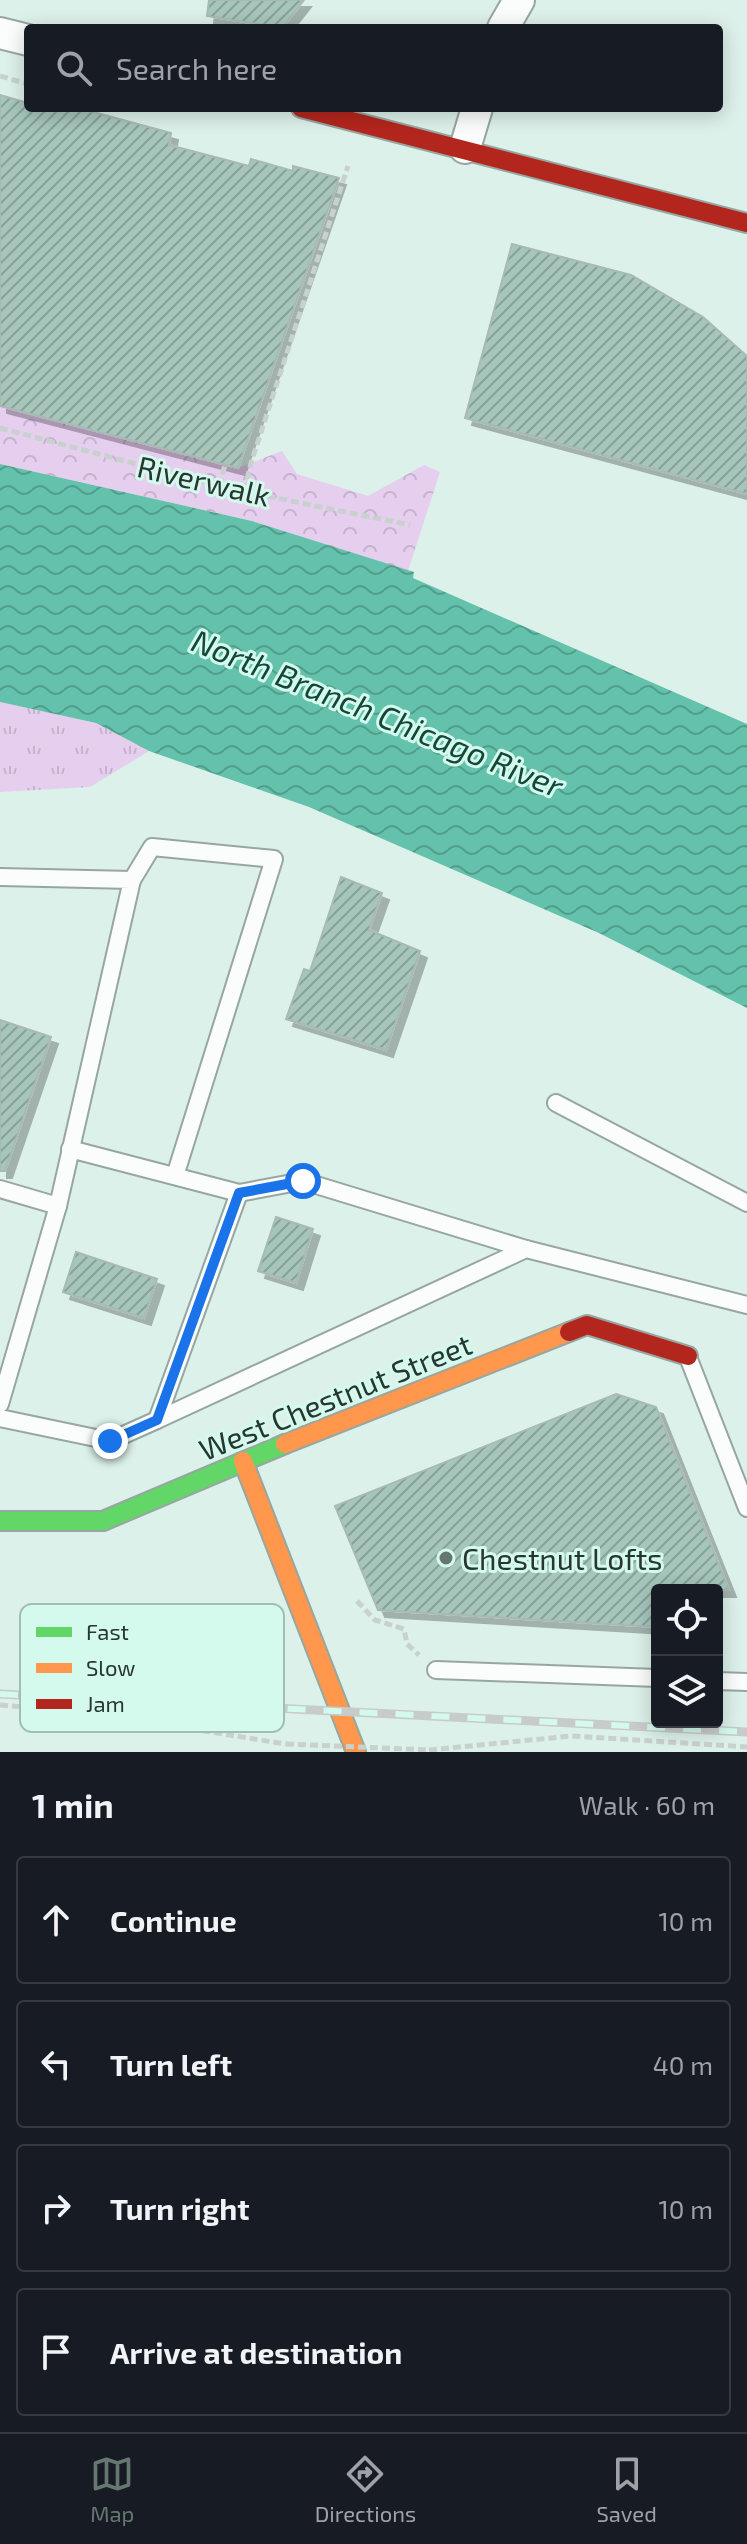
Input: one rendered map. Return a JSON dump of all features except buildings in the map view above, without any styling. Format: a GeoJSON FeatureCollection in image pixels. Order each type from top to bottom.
{"type":"FeatureCollection","features":[{"type":"Feature","properties":{"kind":"street"},"geometry":{"type":"LineString","coordinates":[[505,24],[519,0]]}},
{"type":"Feature","properties":{"kind":"street"},"geometry":{"type":"LineString","coordinates":[[0,33],[24,39]]}},
{"type":"Feature","properties":{"kind":"street"},"geometry":{"type":"LineString","coordinates":[[317,112],[747,223]]}},
{"type":"Feature","properties":{"kind":"street"},"geometry":{"type":"LineString","coordinates":[[465,148],[476,112]]}},
{"type":"Feature","properties":{"kind":"street","name":"West Chestnut Street"},"geometry":{"type":"LineString","coordinates":[[0,1521],[103,1521],[243,1461],[587,1325],[688,1356]]}},
{"type":"Feature","properties":{"kind":"street"},"geometry":{"type":"LineString","coordinates":[[243,1461],[356,1752]]}},
{"type":"Feature","properties":{"kind":"lane"},"geometry":{"type":"LineString","coordinates":[[0,1404],[58,1206],[132,880],[152,847],[274,859],[175,1176]]}},
{"type":"Feature","properties":{"kind":"lane"},"geometry":{"type":"LineString","coordinates":[[0,877],[132,880]]}},
{"type":"Feature","properties":{"kind":"lane"},"geometry":{"type":"LineString","coordinates":[[556,1103],[747,1203]]}},
{"type":"Feature","properties":{"kind":"lane"},"geometry":{"type":"LineString","coordinates":[[70,1149],[239,1193],[303,1181],[526,1249],[747,1305]]}},
{"type":"Feature","properties":{"kind":"lane"},"geometry":{"type":"LineString","coordinates":[[0,1189],[58,1206]]}},
{"type":"Feature","properties":{"kind":"lane"},"geometry":{"type":"LineString","coordinates":[[157,1420],[239,1193]]}},
{"type":"Feature","properties":{"kind":"lane"},"geometry":{"type":"LineString","coordinates":[[0,1418],[110,1441],[526,1249]]}},
{"type":"Feature","properties":{"kind":"lane"},"geometry":{"type":"LineString","coordinates":[[688,1356],[747,1508]]}},
{"type":"Feature","properties":{"kind":"lane"},"geometry":{"type":"LineString","coordinates":[[436,1670],[651,1678]]}},
{"type":"Feature","properties":{"kind":"lane"},"geometry":{"type":"LineString","coordinates":[[723,1681],[747,1682]]}},
{"type":"Feature","properties":{"kind":"path"},"geometry":{"type":"LineString","coordinates":[[0,76],[24,83]]}},
{"type":"Feature","properties":{"kind":"path"},"geometry":{"type":"LineString","coordinates":[[244,491],[348,166]]}},
{"type":"Feature","properties":{"kind":"path","name":"Riverwalk"},"geometry":{"type":"LineString","coordinates":[[0,428],[220,486],[410,525]]}},
{"type":"Feature","properties":{"kind":"path"},"geometry":{"type":"LineString","coordinates":[[220,486],[225,464]]}},
{"type":"Feature","properties":{"kind":"path"},"geometry":{"type":"LineString","coordinates":[[357,1601],[375,1620],[404,1629],[407,1644],[436,1670]]}},
{"type":"Feature","properties":{"kind":"path"},"geometry":{"type":"LineString","coordinates":[[0,1705],[20,1707]]}},
{"type":"Feature","properties":{"kind":"path"},"geometry":{"type":"LineString","coordinates":[[211,1732],[286,1744],[429,1750],[571,1736],[747,1747]]}},
{"type":"Feature","properties":{"kind":"green space"},"geometry":{"type":"Polygon","coordinates":[[[0,406],[238,468],[282,451],[297,474],[368,496],[424,465],[440,472],[408,571],[252,521],[0,464],[0,406]]]}},
{"type":"Feature","properties":{"kind":"green space"},"geometry":{"type":"Polygon","coordinates":[[[0,702],[96,723],[149,751],[90,787],[0,792],[0,702]]]}},
{"type":"Feature","properties":{"kind":"water","name":"North Branch Chicago River"},"geometry":{"type":"Polygon","coordinates":[[[0,464],[252,521],[414,572],[413,578],[747,724],[747,1008],[599,933],[309,807],[149,751],[96,723],[0,702],[0,464]]]}},
{"type":"Feature","properties":{"kind":"railway"},"geometry":{"type":"LineString","coordinates":[[0,1694],[20,1695]]}},
{"type":"Feature","properties":{"kind":"railway"},"geometry":{"type":"LineString","coordinates":[[284,1708],[747,1732]]}},
{"type":"Feature","properties":{"kind":"traffic: fast"},"geometry":{"type":"LineString","coordinates":[[0,1521],[103,1521],[285,1444]]}},
{"type":"Feature","properties":{"kind":"traffic: slow"},"geometry":{"type":"LineString","coordinates":[[285,1444],[569,1332]]}},
{"type":"Feature","properties":{"kind":"traffic: slow"},"geometry":{"type":"LineString","coordinates":[[243,1461],[356,1752]]}},
{"type":"Feature","properties":{"kind":"traffic: jam"},"geometry":{"type":"LineString","coordinates":[[317,112],[747,223]]}},
{"type":"Feature","properties":{"kind":"traffic: jam"},"geometry":{"type":"LineString","coordinates":[[569,1332],[587,1325],[688,1356]]}},
{"type":"Feature","properties":{"kind":"place","name":"Chestnut Lofts"},"geometry":{"type":"Point","coordinates":[446,1558]}},
{"type":"Feature","properties":{"kind":"route"},"geometry":{"type":"LineString","coordinates":[[110,1441],[157,1420],[239,1193],[303,1181]]}}]}
